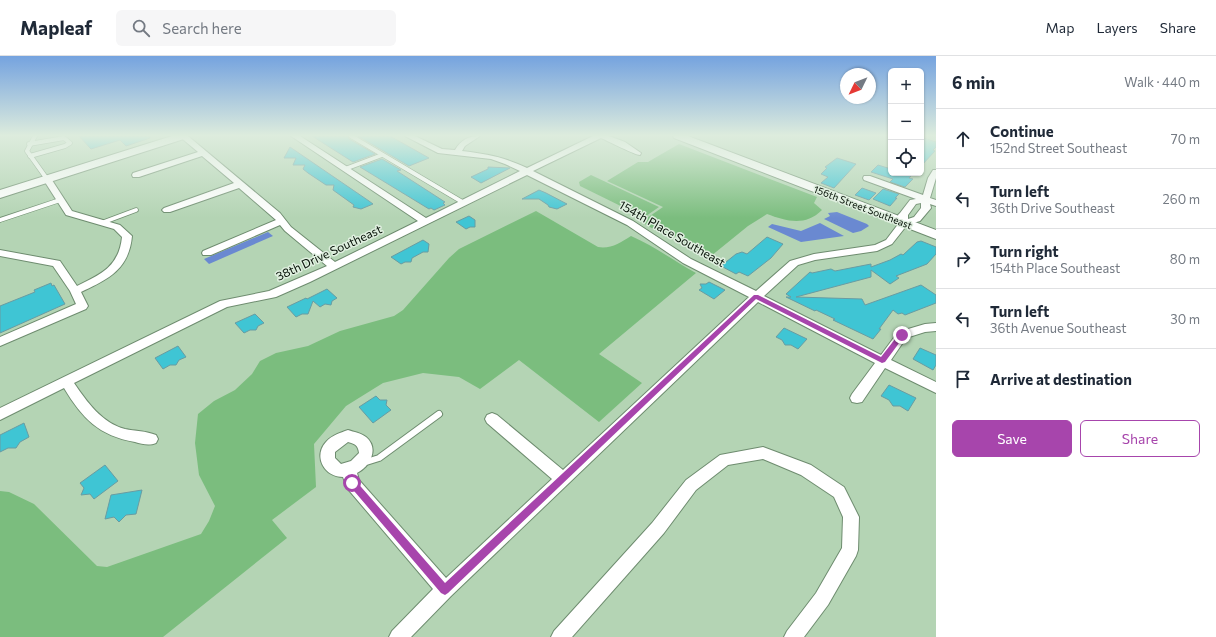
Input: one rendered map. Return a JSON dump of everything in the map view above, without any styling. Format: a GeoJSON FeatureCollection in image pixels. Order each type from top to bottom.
{"type":"FeatureCollection","features":[{"type":"Feature","properties":{"kind":"street"},"geometry":{"type":"LineString","coordinates":[[0,194],[97,163]]}},
{"type":"Feature","properties":{"kind":"street"},"geometry":{"type":"LineString","coordinates":[[136,174],[171,163]]}},
{"type":"Feature","properties":{"kind":"street"},"geometry":{"type":"LineString","coordinates":[[215,163],[282,221],[288,229],[334,266]]}},
{"type":"Feature","properties":{"kind":"street"},"geometry":{"type":"LineString","coordinates":[[336,163],[426,222]]}},
{"type":"Feature","properties":{"kind":"street","name":"154th Place Southeast"},"geometry":{"type":"LineString","coordinates":[[510,163],[630,223],[687,261],[936,388]]}},
{"type":"Feature","properties":{"kind":"street","name":"38th Drive Southeast"},"geometry":{"type":"LineString","coordinates":[[0,414],[224,304],[272,294],[306,280],[546,163]]}},
{"type":"Feature","properties":{"kind":"street","name":"156th Street Southeast"},"geometry":{"type":"LineString","coordinates":[[748,163],[936,235]]}},
{"type":"Feature","properties":{"kind":"street"},"geometry":{"type":"LineString","coordinates":[[398,637],[562,478],[756,296],[794,263],[814,257],[876,248],[889,242],[904,223],[917,219],[926,208],[925,199],[930,190],[930,180],[936,172]]}},
{"type":"Feature","properties":{"kind":"street"},"geometry":{"type":"LineString","coordinates":[[867,178],[936,203]]}},
{"type":"Feature","properties":{"kind":"street"},"geometry":{"type":"LineString","coordinates":[[47,179],[69,213],[117,227],[127,236],[127,246],[122,259],[114,268],[103,277],[74,291]]}},
{"type":"Feature","properties":{"kind":"street"},"geometry":{"type":"LineString","coordinates":[[167,210],[241,184]]}},
{"type":"Feature","properties":{"kind":"street"},"geometry":{"type":"LineString","coordinates":[[904,223],[903,215],[913,202],[925,199]]}},
{"type":"Feature","properties":{"kind":"street"},"geometry":{"type":"LineString","coordinates":[[207,253],[282,221]]}},
{"type":"Feature","properties":{"kind":"street"},"geometry":{"type":"LineString","coordinates":[[0,253],[56,263],[82,306],[0,342]]}},
{"type":"Feature","properties":{"kind":"street"},"geometry":{"type":"LineString","coordinates":[[857,398],[902,335],[925,328],[936,327]]}},
{"type":"Feature","properties":{"kind":"street"},"geometry":{"type":"LineString","coordinates":[[67,382],[90,415],[102,425],[117,432],[151,439]]}},
{"type":"Feature","properties":{"kind":"street"},"geometry":{"type":"LineString","coordinates":[[492,419],[562,478]]}},
{"type":"Feature","properties":{"kind":"street"},"geometry":{"type":"LineString","coordinates":[[560,637],[658,528],[691,485],[725,459],[763,453],[806,470],[838,492],[851,517],[850,550],[822,599],[793,637]]}},
{"type":"Feature","properties":{"kind":"street"},"geometry":{"type":"LineString","coordinates":[[353,467],[352,483],[445,590]]}},
{"type":"Feature","properties":{"kind":"lane"},"geometry":{"type":"LineString","coordinates":[[35,163],[47,179]]}},
{"type":"Feature","properties":{"kind":"lane"},"geometry":{"type":"LineString","coordinates":[[345,169],[361,163]]}},
{"type":"Feature","properties":{"kind":"lane"},"geometry":{"type":"LineString","coordinates":[[396,163],[464,203]]}},
{"type":"Feature","properties":{"kind":"lane"},"geometry":{"type":"LineString","coordinates":[[0,220],[60,200]]}},
{"type":"Feature","properties":{"kind":"lane"},"geometry":{"type":"LineString","coordinates":[[104,222],[136,210]]}},
{"type":"Feature","properties":{"kind":"lane"},"geometry":{"type":"LineString","coordinates":[[353,467],[379,458],[439,414]]}},
{"type":"Feature","properties":{"kind":"green space"},"geometry":{"type":"Polygon","coordinates":[[[636,163],[729,163],[817,197],[814,203],[822,210],[809,219],[802,221],[781,219],[767,214],[748,226],[711,256],[695,249],[659,225],[655,230],[645,224],[647,218],[663,207],[607,181],[636,163]]]}},
{"type":"Feature","properties":{"kind":"green space"},"geometry":{"type":"Polygon","coordinates":[[[591,175],[659,207],[646,216],[639,215],[580,186],[579,182],[591,175]]]}},
{"type":"Feature","properties":{"kind":"green space"},"geometry":{"type":"Polygon","coordinates":[[[536,211],[598,247],[611,246],[631,236],[648,244],[696,273],[599,354],[642,383],[599,422],[519,360],[480,389],[459,377],[423,373],[383,383],[346,406],[314,444],[316,487],[272,520],[287,538],[163,637],[0,637],[0,491],[9,492],[34,504],[97,566],[107,567],[201,534],[209,521],[215,506],[199,475],[195,443],[198,414],[214,401],[235,390],[252,374],[260,361],[276,353],[308,346],[340,331],[394,316],[403,310],[449,258],[459,249],[536,211]]]}},
{"type":"Feature","properties":{"kind":"water"},"geometry":{"type":"Polygon","coordinates":[[[837,212],[869,226],[861,231],[853,233],[824,219],[830,216],[828,213],[837,212]]]}},
{"type":"Feature","properties":{"kind":"water"},"geometry":{"type":"Polygon","coordinates":[[[820,223],[844,236],[801,242],[768,227],[772,224],[801,231],[820,223]]]}},
{"type":"Feature","properties":{"kind":"water"},"geometry":{"type":"Polygon","coordinates":[[[268,232],[273,236],[209,264],[204,259],[268,232]]]}},
{"type":"Feature","properties":{"kind":"building"},"geometry":{"type":"Polygon","coordinates":[[[294,163],[313,163],[373,204],[361,209],[353,207],[354,205],[333,190],[334,185],[326,185],[308,173],[303,169],[305,165],[293,165],[294,163]]]}},
{"type":"Feature","properties":{"kind":"building"},"geometry":{"type":"Polygon","coordinates":[[[371,163],[389,163],[401,170],[397,171],[445,202],[443,203],[445,205],[434,210],[431,208],[429,209],[360,167],[371,163]]]}},
{"type":"Feature","properties":{"kind":"building"},"geometry":{"type":"Polygon","coordinates":[[[404,163],[416,163],[409,166],[404,163]]]}},
{"type":"Feature","properties":{"kind":"building"},"geometry":{"type":"Polygon","coordinates":[[[830,163],[856,164],[834,188],[821,183],[828,177],[821,174],[827,168],[825,167],[830,163]]]}},
{"type":"Feature","properties":{"kind":"building"},"geometry":{"type":"Polygon","coordinates":[[[878,165],[888,168],[888,176],[911,176],[909,178],[913,179],[905,187],[890,182],[893,179],[871,172],[878,165]]]}},
{"type":"Feature","properties":{"kind":"building"},"geometry":{"type":"Polygon","coordinates":[[[488,167],[510,168],[481,183],[471,177],[488,169],[488,167]]]}},
{"type":"Feature","properties":{"kind":"building"},"geometry":{"type":"Polygon","coordinates":[[[862,188],[876,193],[869,200],[855,195],[862,188]]]}},
{"type":"Feature","properties":{"kind":"building"},"geometry":{"type":"Polygon","coordinates":[[[883,189],[899,194],[890,206],[873,199],[883,189]]]}},
{"type":"Feature","properties":{"kind":"building"},"geometry":{"type":"Polygon","coordinates":[[[539,190],[567,204],[557,209],[549,207],[539,199],[522,199],[539,190]]]}},
{"type":"Feature","properties":{"kind":"building"},"geometry":{"type":"Polygon","coordinates":[[[469,216],[475,220],[475,227],[466,229],[456,222],[469,216]]]}},
{"type":"Feature","properties":{"kind":"building"},"geometry":{"type":"Polygon","coordinates":[[[767,237],[783,244],[771,258],[748,276],[739,272],[736,274],[721,266],[736,254],[742,252],[747,254],[767,237]]]}},
{"type":"Feature","properties":{"kind":"building"},"geometry":{"type":"Polygon","coordinates":[[[423,240],[429,244],[428,252],[423,252],[412,258],[411,262],[401,264],[391,257],[423,240]]]}},
{"type":"Feature","properties":{"kind":"building"},"geometry":{"type":"Polygon","coordinates":[[[921,241],[936,247],[936,254],[927,264],[896,276],[899,278],[890,284],[871,270],[871,277],[796,297],[862,299],[865,305],[921,285],[936,295],[936,303],[905,315],[902,313],[898,314],[893,310],[873,339],[833,320],[835,319],[786,297],[791,297],[786,294],[810,272],[812,273],[831,269],[835,271],[871,264],[871,267],[901,254],[903,255],[917,242],[921,241]]]}},
{"type":"Feature","properties":{"kind":"building"},"geometry":{"type":"Polygon","coordinates":[[[709,282],[725,290],[714,299],[699,290],[702,288],[700,284],[706,284],[709,282]]]}},
{"type":"Feature","properties":{"kind":"building"},"geometry":{"type":"Polygon","coordinates":[[[51,283],[52,286],[54,285],[65,304],[0,333],[0,306],[35,292],[34,290],[51,283]]]}},
{"type":"Feature","properties":{"kind":"building"},"geometry":{"type":"Polygon","coordinates":[[[327,289],[337,298],[332,301],[331,305],[325,304],[320,307],[313,301],[308,314],[302,314],[296,317],[287,307],[306,298],[307,299],[327,289]]]}},
{"type":"Feature","properties":{"kind":"building"},"geometry":{"type":"Polygon","coordinates":[[[255,314],[264,323],[258,326],[256,330],[250,330],[244,333],[235,323],[255,314]]]}},
{"type":"Feature","properties":{"kind":"building"},"geometry":{"type":"Polygon","coordinates":[[[784,328],[807,339],[798,349],[791,345],[785,345],[782,340],[776,337],[784,328]]]}},
{"type":"Feature","properties":{"kind":"building"},"geometry":{"type":"Polygon","coordinates":[[[178,346],[186,357],[179,360],[176,365],[170,365],[163,369],[155,358],[178,346]]]}},
{"type":"Feature","properties":{"kind":"building"},"geometry":{"type":"Polygon","coordinates":[[[920,348],[936,355],[936,365],[933,370],[913,359],[920,348]]]}},
{"type":"Feature","properties":{"kind":"building"},"geometry":{"type":"Polygon","coordinates":[[[889,385],[916,398],[908,411],[900,406],[893,406],[889,400],[881,396],[889,385]]]}},
{"type":"Feature","properties":{"kind":"building"},"geometry":{"type":"Polygon","coordinates":[[[376,396],[380,400],[387,400],[386,405],[391,410],[373,423],[359,407],[376,396]]]}},
{"type":"Feature","properties":{"kind":"building"},"geometry":{"type":"Polygon","coordinates":[[[24,423],[29,437],[20,442],[16,448],[8,448],[0,452],[0,435],[24,423]]]}},
{"type":"Feature","properties":{"kind":"building"},"geometry":{"type":"Polygon","coordinates":[[[105,465],[118,481],[94,499],[90,494],[81,495],[84,488],[80,483],[105,465]]]}},
{"type":"Feature","properties":{"kind":"building"},"geometry":{"type":"Polygon","coordinates":[[[142,490],[136,514],[126,515],[119,522],[114,517],[105,519],[111,495],[142,490]]]}},
{"type":"Feature","properties":{"kind":"route"},"geometry":{"type":"LineString","coordinates":[[352,483],[445,590],[756,296],[882,361],[902,335]]}}]}
